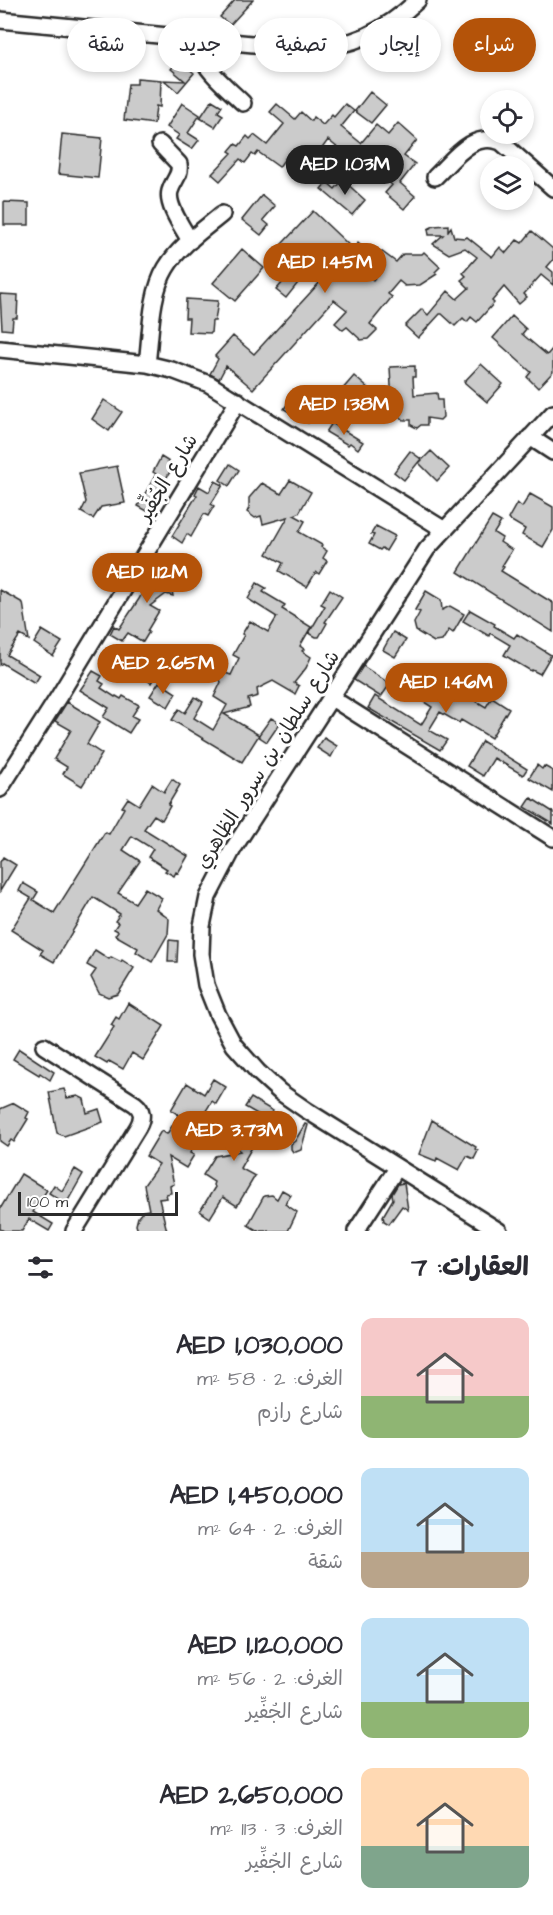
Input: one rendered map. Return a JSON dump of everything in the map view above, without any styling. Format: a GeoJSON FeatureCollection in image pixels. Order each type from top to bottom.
{"type":"FeatureCollection","features":[{"type":"Feature","properties":{"kind":"street"},"geometry":{"type":"LineString","coordinates":[[242,43],[305,49],[340,46],[388,25],[417,0]]}},
{"type":"Feature","properties":{"kind":"street"},"geometry":{"type":"LineString","coordinates":[[0,20],[158,35]]}},
{"type":"Feature","properties":{"kind":"street"},"geometry":{"type":"LineString","coordinates":[[213,72],[243,103]]}},
{"type":"Feature","properties":{"kind":"street"},"geometry":{"type":"LineString","coordinates":[[435,177],[468,146],[484,138],[501,142],[553,188]]}},
{"type":"Feature","properties":{"kind":"street"},"geometry":{"type":"LineString","coordinates":[[160,144],[179,164],[179,172],[170,190],[169,202],[190,241]]}},
{"type":"Feature","properties":{"kind":"street"},"geometry":{"type":"LineString","coordinates":[[147,364],[158,286],[172,260],[222,214]]}},
{"type":"Feature","properties":{"kind":"street"},"geometry":{"type":"LineString","coordinates":[[0,349],[147,364],[172,370],[209,384],[443,529]]}},
{"type":"Feature","properties":{"kind":"street","name":"شارع الجُفِّير"},"geometry":{"type":"LineString","coordinates":[[0,789],[60,696],[238,401]]}},
{"type":"Feature","properties":{"kind":"street","name":"شارع سلطان بن سرور الظاهري"},"geometry":{"type":"LineString","coordinates":[[499,1231],[306,1110],[280,1092],[258,1072],[234,1045],[218,1015],[206,985],[201,954],[202,926],[208,897],[233,849],[410,573],[443,529],[553,413]]}},
{"type":"Feature","properties":{"kind":"street"},"geometry":{"type":"LineString","coordinates":[[530,437],[553,452]]}},
{"type":"Feature","properties":{"kind":"street"},"geometry":{"type":"LineString","coordinates":[[330,697],[553,838]]}},
{"type":"Feature","properties":{"kind":"street"},"geometry":{"type":"LineString","coordinates":[[44,1046],[135,1104],[141,1110],[142,1115],[138,1127],[74,1231]]}},
{"type":"Feature","properties":{"kind":"street"},"geometry":{"type":"LineString","coordinates":[[356,1231],[397,1168]]}},
{"type":"Feature","properties":{"kind":"building"},"geometry":{"type":"Polygon","coordinates":[[[235,0],[253,0],[236,18],[220,17],[235,0]]]}},
{"type":"Feature","properties":{"kind":"building"},"geometry":{"type":"Polygon","coordinates":[[[174,72],[194,73],[178,92],[164,80],[185,81],[174,72]]]}},
{"type":"Feature","properties":{"kind":"building"},"geometry":{"type":"Polygon","coordinates":[[[137,78],[161,80],[160,107],[156,106],[154,124],[124,120],[128,84],[137,84],[137,78]]]}},
{"type":"Feature","properties":{"kind":"building"},"geometry":{"type":"Polygon","coordinates":[[[370,92],[386,105],[371,123],[355,111],[370,92]]]}},
{"type":"Feature","properties":{"kind":"building"},"geometry":{"type":"Polygon","coordinates":[[[212,100],[222,106],[218,112],[223,115],[215,127],[200,118],[212,100]]]}},
{"type":"Feature","properties":{"kind":"building"},"geometry":{"type":"Polygon","coordinates":[[[182,103],[200,115],[188,133],[199,140],[192,149],[176,139],[179,135],[167,127],[182,103]]]}},
{"type":"Feature","properties":{"kind":"building"},"geometry":{"type":"Polygon","coordinates":[[[277,104],[295,119],[301,112],[311,121],[313,117],[323,125],[332,115],[334,117],[345,104],[354,111],[341,127],[361,143],[376,125],[388,135],[398,123],[417,140],[404,156],[415,164],[400,183],[415,196],[404,209],[385,193],[392,185],[375,172],[370,178],[357,167],[359,165],[328,140],[310,165],[305,161],[302,165],[288,154],[279,167],[258,152],[255,156],[252,154],[245,163],[240,159],[220,181],[212,174],[232,153],[229,151],[235,144],[239,146],[247,136],[250,139],[254,135],[267,145],[284,124],[270,112],[277,104]]]}},
{"type":"Feature","properties":{"kind":"building"},"geometry":{"type":"Polygon","coordinates":[[[62,134],[102,138],[98,178],[58,174],[62,134]]]}},
{"type":"Feature","properties":{"kind":"building"},"geometry":{"type":"Polygon","coordinates":[[[343,180],[365,200],[352,215],[321,189],[327,182],[335,189],[343,180]]]}},
{"type":"Feature","properties":{"kind":"building"},"geometry":{"type":"Polygon","coordinates":[[[262,195],[275,206],[263,220],[269,225],[261,235],[242,220],[262,195]]]}},
{"type":"Feature","properties":{"kind":"building"},"geometry":{"type":"Polygon","coordinates":[[[4,202],[29,203],[29,225],[4,225],[4,202]]]}},
{"type":"Feature","properties":{"kind":"building"},"geometry":{"type":"Polygon","coordinates":[[[313,211],[353,249],[358,243],[370,254],[358,266],[373,280],[385,266],[375,259],[381,251],[396,262],[403,254],[422,254],[424,252],[440,267],[435,272],[437,274],[420,285],[405,286],[399,281],[388,294],[392,297],[370,324],[377,330],[368,339],[361,340],[347,327],[343,330],[335,323],[347,310],[334,300],[253,389],[226,366],[219,379],[210,374],[218,359],[215,356],[233,336],[254,354],[321,281],[306,267],[294,280],[298,283],[286,298],[276,290],[283,282],[269,271],[275,263],[283,268],[295,256],[282,244],[313,211]]]}},
{"type":"Feature","properties":{"kind":"building"},"geometry":{"type":"Polygon","coordinates":[[[448,225],[448,231],[451,227],[454,237],[467,237],[492,257],[500,247],[506,253],[517,240],[522,243],[532,231],[553,249],[553,260],[547,267],[553,272],[553,285],[541,275],[524,294],[527,297],[519,304],[504,287],[492,301],[494,303],[477,322],[471,317],[467,322],[463,318],[455,326],[440,314],[418,338],[405,326],[422,309],[428,315],[448,291],[457,299],[469,288],[461,280],[466,276],[463,273],[477,257],[465,248],[449,254],[433,244],[443,235],[429,235],[428,229],[448,225]]]}},
{"type":"Feature","properties":{"kind":"building"},"geometry":{"type":"Polygon","coordinates":[[[242,249],[264,268],[235,301],[213,283],[242,249]]]}},
{"type":"Feature","properties":{"kind":"building"},"geometry":{"type":"Polygon","coordinates":[[[0,294],[18,295],[17,318],[13,318],[12,330],[2,329],[0,294]]]}},
{"type":"Feature","properties":{"kind":"building"},"geometry":{"type":"Polygon","coordinates":[[[186,299],[218,301],[211,333],[188,332],[189,318],[185,318],[186,299]]]}},
{"type":"Feature","properties":{"kind":"building"},"geometry":{"type":"Polygon","coordinates":[[[512,316],[526,329],[522,334],[547,355],[553,348],[553,372],[538,388],[527,377],[531,372],[493,338],[512,316]]]}},
{"type":"Feature","properties":{"kind":"building"},"geometry":{"type":"Polygon","coordinates":[[[481,364],[503,384],[487,402],[464,382],[481,364]]]}},
{"type":"Feature","properties":{"kind":"building"},"geometry":{"type":"Polygon","coordinates":[[[415,366],[414,395],[437,393],[438,400],[442,400],[443,417],[440,420],[427,418],[427,425],[417,428],[411,425],[411,420],[404,420],[396,413],[396,405],[392,405],[390,367],[415,366]]]}},
{"type":"Feature","properties":{"kind":"building"},"geometry":{"type":"Polygon","coordinates":[[[354,376],[377,396],[364,410],[341,391],[354,376]]]}},
{"type":"Feature","properties":{"kind":"building"},"geometry":{"type":"Polygon","coordinates":[[[104,400],[122,412],[109,431],[92,419],[104,400]]]}},
{"type":"Feature","properties":{"kind":"building"},"geometry":{"type":"Polygon","coordinates":[[[289,401],[313,415],[308,423],[284,409],[289,401]]]}},
{"type":"Feature","properties":{"kind":"building"},"geometry":{"type":"Polygon","coordinates":[[[332,423],[363,442],[358,449],[326,432],[332,423]]]}},
{"type":"Feature","properties":{"kind":"building"},"geometry":{"type":"Polygon","coordinates":[[[410,451],[421,459],[404,480],[394,472],[410,451]]]}},
{"type":"Feature","properties":{"kind":"building"},"geometry":{"type":"Polygon","coordinates":[[[431,451],[449,468],[437,481],[419,463],[431,451]]]}},
{"type":"Feature","properties":{"kind":"building"},"geometry":{"type":"Polygon","coordinates":[[[161,457],[174,465],[147,511],[138,506],[156,474],[153,472],[161,457]]]}},
{"type":"Feature","properties":{"kind":"building"},"geometry":{"type":"Polygon","coordinates":[[[230,464],[239,470],[229,486],[220,480],[230,464]]]}},
{"type":"Feature","properties":{"kind":"building"},"geometry":{"type":"Polygon","coordinates":[[[117,466],[125,503],[101,507],[93,519],[81,512],[86,502],[79,473],[117,466]]]}},
{"type":"Feature","properties":{"kind":"building"},"geometry":{"type":"Polygon","coordinates":[[[290,480],[311,492],[299,513],[294,515],[305,521],[299,532],[322,545],[321,547],[327,551],[323,558],[327,561],[319,574],[316,572],[307,587],[279,571],[283,563],[267,554],[288,517],[263,524],[261,516],[255,518],[247,512],[249,498],[262,483],[281,494],[290,480]]]}},
{"type":"Feature","properties":{"kind":"building"},"geometry":{"type":"Polygon","coordinates":[[[215,481],[223,485],[211,504],[214,506],[208,516],[204,514],[191,537],[187,534],[182,543],[172,536],[197,495],[195,494],[199,486],[209,492],[215,481]]]}},
{"type":"Feature","properties":{"kind":"building"},"geometry":{"type":"Polygon","coordinates":[[[530,494],[553,507],[553,530],[543,547],[522,535],[525,529],[508,519],[517,503],[522,507],[530,494]]]}},
{"type":"Feature","properties":{"kind":"building"},"geometry":{"type":"Polygon","coordinates":[[[492,517],[501,522],[494,533],[502,538],[500,542],[512,550],[501,571],[553,603],[553,632],[458,572],[492,517]]]}},
{"type":"Feature","properties":{"kind":"building"},"geometry":{"type":"Polygon","coordinates":[[[376,526],[395,536],[386,551],[369,544],[376,526]]]}},
{"type":"Feature","properties":{"kind":"building"},"geometry":{"type":"Polygon","coordinates":[[[157,561],[180,578],[171,584],[173,596],[166,594],[150,606],[159,611],[143,642],[128,633],[122,641],[110,634],[114,626],[119,629],[139,599],[146,585],[145,581],[157,561]]]}},
{"type":"Feature","properties":{"kind":"building"},"geometry":{"type":"Polygon","coordinates":[[[257,583],[266,588],[263,592],[285,605],[282,609],[311,627],[300,646],[304,649],[302,651],[311,657],[306,668],[294,683],[299,686],[295,694],[273,681],[257,689],[258,696],[248,699],[250,707],[224,714],[259,735],[242,762],[172,720],[179,709],[185,713],[195,697],[203,702],[194,718],[213,730],[227,705],[214,697],[221,682],[214,669],[231,675],[239,658],[233,655],[250,621],[268,632],[277,617],[248,599],[257,583]]]}},
{"type":"Feature","properties":{"kind":"building"},"geometry":{"type":"Polygon","coordinates":[[[330,589],[342,597],[325,622],[327,623],[319,637],[316,637],[309,633],[325,606],[321,604],[330,589]]]}},
{"type":"Feature","properties":{"kind":"building"},"geometry":{"type":"Polygon","coordinates":[[[0,590],[23,603],[29,640],[20,635],[7,655],[40,675],[35,683],[2,663],[0,665],[0,590]]]}},
{"type":"Feature","properties":{"kind":"building"},"geometry":{"type":"Polygon","coordinates":[[[426,591],[441,600],[442,610],[450,606],[464,614],[453,633],[449,630],[442,641],[434,642],[416,631],[414,623],[420,612],[415,610],[426,591]]]}},
{"type":"Feature","properties":{"kind":"building"},"geometry":{"type":"Polygon","coordinates":[[[470,610],[514,638],[517,634],[551,655],[540,674],[504,655],[510,645],[463,621],[470,610]]]}},
{"type":"Feature","properties":{"kind":"building"},"geometry":{"type":"Polygon","coordinates":[[[42,630],[62,642],[53,656],[34,643],[42,630]]]}},
{"type":"Feature","properties":{"kind":"building"},"geometry":{"type":"Polygon","coordinates":[[[393,632],[406,640],[395,657],[383,650],[393,632]]]}},
{"type":"Feature","properties":{"kind":"building"},"geometry":{"type":"Polygon","coordinates":[[[110,653],[130,665],[124,675],[104,663],[110,653]]]}},
{"type":"Feature","properties":{"kind":"building"},"geometry":{"type":"Polygon","coordinates":[[[139,662],[157,673],[151,683],[134,670],[139,662]]]}},
{"type":"Feature","properties":{"kind":"building"},"geometry":{"type":"Polygon","coordinates":[[[363,666],[390,684],[381,697],[354,680],[363,666]]]}},
{"type":"Feature","properties":{"kind":"building"},"geometry":{"type":"Polygon","coordinates":[[[93,671],[102,676],[99,681],[104,684],[101,688],[115,697],[121,699],[123,696],[139,705],[132,716],[138,719],[129,733],[103,717],[109,708],[80,690],[93,671]]]}},
{"type":"Feature","properties":{"kind":"building"},"geometry":{"type":"Polygon","coordinates":[[[439,679],[486,707],[492,697],[509,708],[491,738],[461,720],[459,723],[440,712],[429,730],[447,740],[440,750],[368,708],[375,696],[421,725],[432,707],[424,702],[439,679]]]}},
{"type":"Feature","properties":{"kind":"building"},"geometry":{"type":"Polygon","coordinates":[[[159,682],[176,693],[168,707],[150,696],[159,682]]]}},
{"type":"Feature","properties":{"kind":"building"},"geometry":{"type":"Polygon","coordinates":[[[67,702],[100,722],[87,744],[102,754],[82,786],[63,774],[67,767],[54,759],[71,730],[55,721],[67,702]]]}},
{"type":"Feature","properties":{"kind":"building"},"geometry":{"type":"Polygon","coordinates":[[[271,718],[280,723],[267,742],[258,736],[271,718]]]}},
{"type":"Feature","properties":{"kind":"building"},"geometry":{"type":"Polygon","coordinates":[[[324,738],[337,746],[331,757],[317,748],[324,738]]]}},
{"type":"Feature","properties":{"kind":"building"},"geometry":{"type":"Polygon","coordinates":[[[482,741],[527,769],[523,775],[494,758],[483,776],[467,766],[482,741]]]}},
{"type":"Feature","properties":{"kind":"building"},"geometry":{"type":"Polygon","coordinates":[[[537,765],[542,769],[544,766],[553,771],[553,792],[529,778],[537,765]]]}},
{"type":"Feature","properties":{"kind":"building"},"geometry":{"type":"Polygon","coordinates":[[[172,779],[180,785],[168,805],[170,806],[162,820],[154,815],[144,829],[188,856],[174,876],[148,857],[153,849],[132,836],[123,850],[140,861],[118,893],[135,903],[145,888],[162,898],[156,909],[169,919],[168,934],[152,962],[136,952],[138,948],[115,935],[118,931],[114,929],[118,923],[115,921],[120,914],[93,897],[54,962],[40,954],[43,950],[11,930],[31,898],[19,891],[23,883],[38,892],[33,900],[54,913],[105,832],[109,834],[128,798],[139,805],[152,784],[164,792],[172,779]]]}},
{"type":"Feature","properties":{"kind":"building"},"geometry":{"type":"Polygon","coordinates":[[[531,798],[553,812],[553,824],[525,807],[531,798]]]}},
{"type":"Feature","properties":{"kind":"building"},"geometry":{"type":"Polygon","coordinates":[[[3,857],[16,865],[0,891],[0,862],[3,857]]]}},
{"type":"Feature","properties":{"kind":"building"},"geometry":{"type":"Polygon","coordinates":[[[169,940],[178,941],[177,962],[168,962],[169,940]]]}},
{"type":"Feature","properties":{"kind":"building"},"geometry":{"type":"Polygon","coordinates":[[[95,950],[109,959],[111,957],[121,962],[122,960],[134,968],[118,994],[108,997],[99,993],[91,977],[96,970],[87,965],[95,950]]]}},
{"type":"Feature","properties":{"kind":"building"},"geometry":{"type":"Polygon","coordinates":[[[128,1003],[164,1026],[143,1060],[132,1053],[123,1069],[109,1061],[107,1064],[95,1057],[114,1027],[111,1025],[116,1017],[119,1019],[128,1003]]]}},
{"type":"Feature","properties":{"kind":"building"},"geometry":{"type":"Polygon","coordinates":[[[19,1049],[54,1072],[50,1080],[13,1059],[19,1049]]]}},
{"type":"Feature","properties":{"kind":"building"},"geometry":{"type":"Polygon","coordinates":[[[213,1079],[226,1087],[216,1104],[212,1101],[186,1143],[193,1148],[190,1153],[194,1155],[186,1168],[168,1157],[174,1184],[170,1186],[171,1193],[166,1194],[167,1198],[159,1199],[167,1231],[138,1231],[136,1225],[138,1217],[143,1211],[149,1210],[144,1185],[159,1164],[146,1156],[161,1131],[167,1134],[179,1115],[171,1110],[187,1083],[204,1094],[213,1079]]]}},
{"type":"Feature","properties":{"kind":"building"},"geometry":{"type":"Polygon","coordinates":[[[64,1089],[67,1098],[78,1096],[84,1099],[87,1113],[99,1109],[103,1122],[64,1136],[57,1133],[49,1092],[64,1089]]]}},
{"type":"Feature","properties":{"kind":"building"},"geometry":{"type":"Polygon","coordinates":[[[251,1098],[273,1111],[240,1168],[255,1176],[237,1206],[223,1197],[210,1218],[200,1211],[215,1187],[214,1182],[203,1175],[215,1156],[240,1151],[227,1140],[226,1133],[231,1118],[249,1135],[261,1116],[245,1107],[251,1098]]]}},
{"type":"Feature","properties":{"kind":"building"},"geometry":{"type":"Polygon","coordinates":[[[14,1103],[29,1112],[26,1118],[28,1119],[14,1142],[11,1140],[7,1146],[0,1141],[0,1109],[14,1103]]]}},
{"type":"Feature","properties":{"kind":"building"},"geometry":{"type":"Polygon","coordinates":[[[432,1120],[476,1147],[478,1151],[474,1159],[467,1156],[459,1170],[437,1158],[436,1161],[419,1154],[432,1120]]]}},
{"type":"Feature","properties":{"kind":"building"},"geometry":{"type":"Polygon","coordinates":[[[305,1124],[308,1125],[301,1150],[293,1152],[291,1144],[305,1124]]]}},
{"type":"Feature","properties":{"kind":"building"},"geometry":{"type":"Polygon","coordinates":[[[75,1169],[83,1174],[66,1204],[49,1193],[54,1185],[62,1191],[75,1169]]]}},
{"type":"Feature","properties":{"kind":"building"},"geometry":{"type":"Polygon","coordinates":[[[21,1174],[47,1190],[33,1212],[53,1224],[49,1231],[29,1219],[22,1231],[0,1229],[0,1209],[21,1174]]]}},
{"type":"Feature","properties":{"kind":"building"},"geometry":{"type":"Polygon","coordinates":[[[404,1183],[408,1210],[402,1206],[389,1224],[384,1221],[383,1216],[393,1199],[392,1194],[398,1184],[404,1183]]]}},
{"type":"Feature","properties":{"kind":"building"},"geometry":{"type":"Polygon","coordinates":[[[282,1190],[291,1195],[285,1204],[297,1212],[288,1231],[258,1231],[248,1225],[264,1196],[272,1195],[277,1199],[282,1190]]]}}]}
